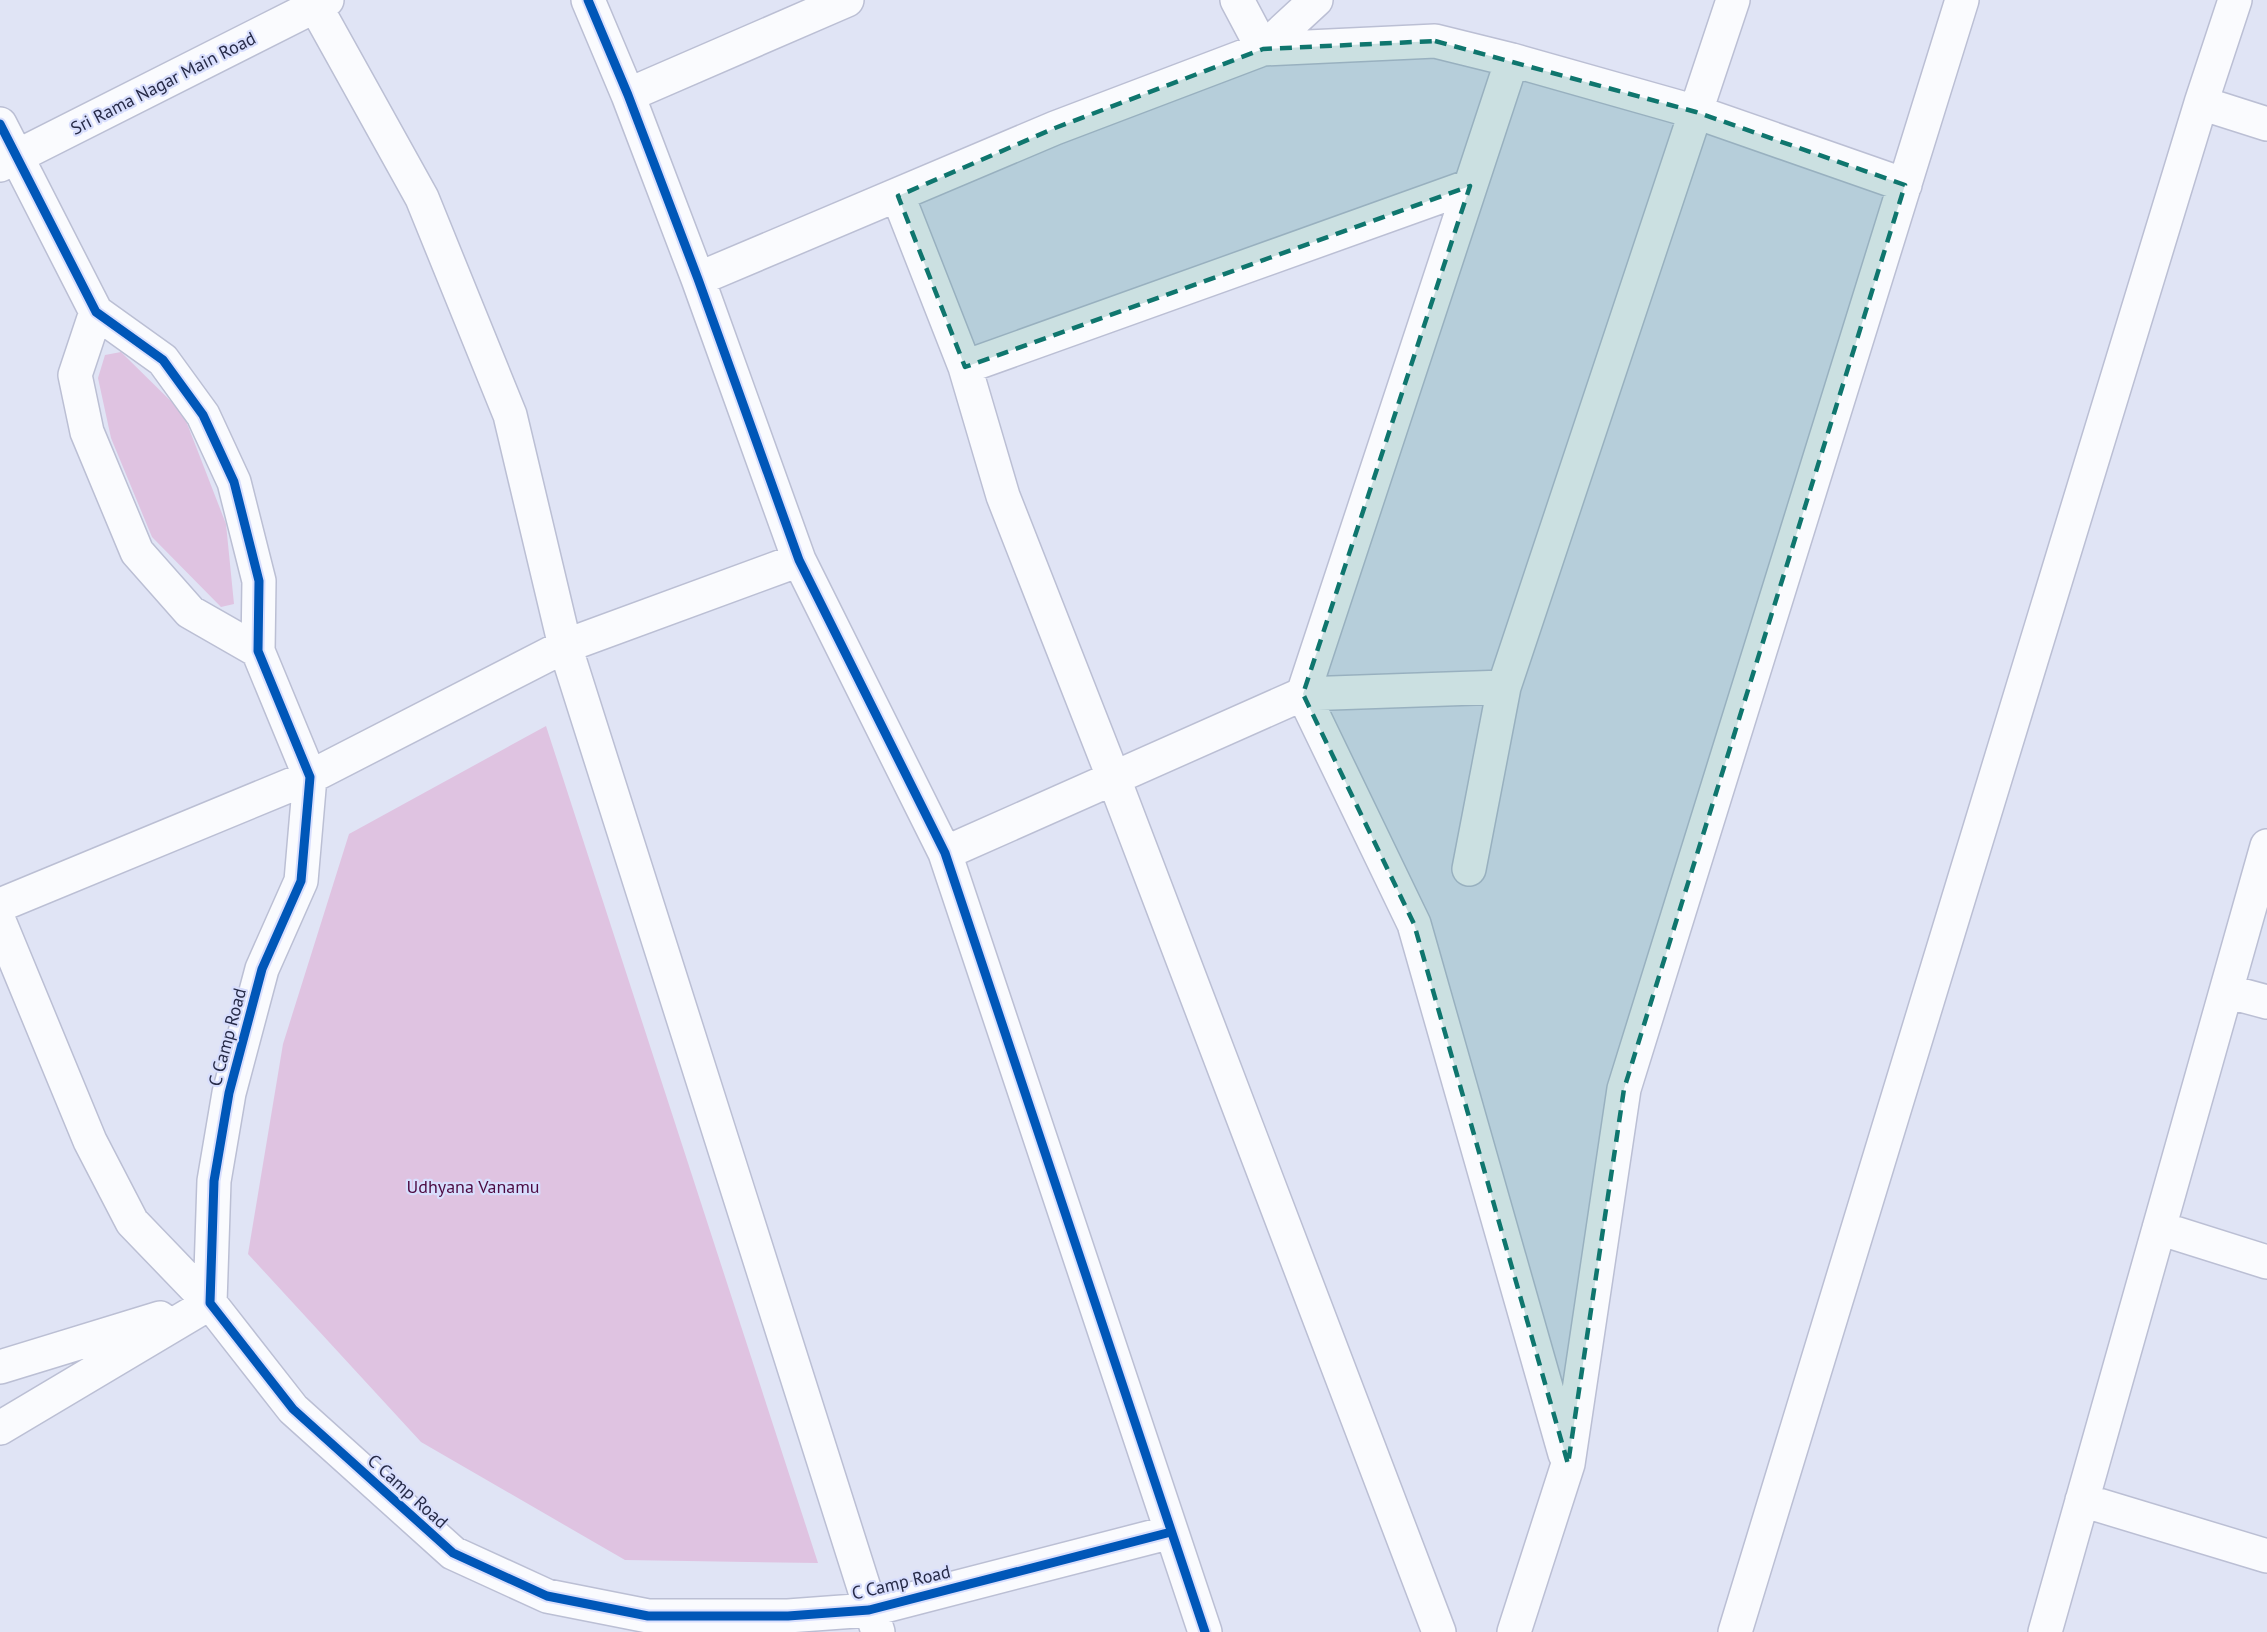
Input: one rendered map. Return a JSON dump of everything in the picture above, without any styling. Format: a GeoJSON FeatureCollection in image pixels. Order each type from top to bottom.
{"type":"FeatureCollection","features":[{"type":"Feature","properties":{"kind":"street"},"geometry":{"type":"LineString","coordinates":[[588,0],[628,95],[698,279],[799,560],[945,853],[1205,1632]]}},
{"type":"Feature","properties":{"kind":"street"},"geometry":{"type":"LineString","coordinates":[[628,95],[847,0]]}},
{"type":"Feature","properties":{"kind":"street"},"geometry":{"type":"LineString","coordinates":[[1237,0],[1263,49]]}},
{"type":"Feature","properties":{"kind":"street"},"geometry":{"type":"LineString","coordinates":[[1263,49],[1316,0]]}},
{"type":"Feature","properties":{"kind":"street"},"geometry":{"type":"LineString","coordinates":[[1469,869],[1504,687],[1732,0]]}},
{"type":"Feature","properties":{"kind":"street"},"geometry":{"type":"LineString","coordinates":[[1514,1632],[1568,1464],[1624,1089],[1962,0]]}},
{"type":"Feature","properties":{"kind":"street"},"geometry":{"type":"LineString","coordinates":[[1735,1632],[2201,103],[2235,0]]}},
{"type":"Feature","properties":{"kind":"street"},"geometry":{"type":"LineString","coordinates":[[318,2],[422,198],[510,415],[565,646],[874,1621]]}},
{"type":"Feature","properties":{"kind":"street","name":"Sri Rama Nagar Main Road"},"geometry":{"type":"LineString","coordinates":[[9,161],[318,2]]}},
{"type":"Feature","properties":{"kind":"street"},"geometry":{"type":"LineString","coordinates":[[698,279],[1055,128],[1263,49],[1435,41],[1512,60],[1696,112],[1905,185]]}},
{"type":"Feature","properties":{"kind":"street"},"geometry":{"type":"LineString","coordinates":[[1512,60],[1303,694],[1414,924],[1568,1464]]}},
{"type":"Feature","properties":{"kind":"street"},"geometry":{"type":"LineString","coordinates":[[2201,103],[2267,124]]}},
{"type":"Feature","properties":{"kind":"street"},"geometry":{"type":"LineString","coordinates":[[0,124],[9,161],[96,312],[164,360],[203,415],[234,482],[259,581],[258,651],[310,777]]}},
{"type":"Feature","properties":{"kind":"street"},"geometry":{"type":"LineString","coordinates":[[965,368],[1470,186]]}},
{"type":"Feature","properties":{"kind":"street"},"geometry":{"type":"LineString","coordinates":[[898,196],[965,368],[1003,496],[1114,779],[1439,1632]]}},
{"type":"Feature","properties":{"kind":"street"},"geometry":{"type":"LineString","coordinates":[[96,312],[75,375],[87,432],[136,552],[190,612],[258,651]]}},
{"type":"Feature","properties":{"kind":"street"},"geometry":{"type":"LineString","coordinates":[[0,905],[310,777],[565,646],[799,560]]}},
{"type":"Feature","properties":{"kind":"street"},"geometry":{"type":"LineString","coordinates":[[945,853],[1303,694],[1504,687]]}},
{"type":"Feature","properties":{"kind":"street","name":"C Camp Road"},"geometry":{"type":"LineString","coordinates":[[310,777],[302,881],[262,969],[229,1093],[214,1180],[210,1303],[293,1409],[453,1553],[547,1596],[648,1616],[788,1616],[874,1621],[1171,1532]]}},
{"type":"Feature","properties":{"kind":"street"},"geometry":{"type":"LineString","coordinates":[[2045,1632],[2267,846]]}},
{"type":"Feature","properties":{"kind":"street"},"geometry":{"type":"LineString","coordinates":[[0,923],[90,1141],[132,1222],[210,1303]]}},
{"type":"Feature","properties":{"kind":"street"},"geometry":{"type":"LineString","coordinates":[[2226,991],[2267,1002]]}},
{"type":"Feature","properties":{"kind":"street"},"geometry":{"type":"LineString","coordinates":[[2159,1228],[2267,1262]]}},
{"type":"Feature","properties":{"kind":"street"},"geometry":{"type":"LineString","coordinates":[[0,1367],[210,1303]]}},
{"type":"Feature","properties":{"kind":"street"},"geometry":{"type":"LineString","coordinates":[[0,1428],[210,1303]]}},
{"type":"Feature","properties":{"kind":"street"},"geometry":{"type":"LineString","coordinates":[[2082,1500],[2267,1556]]}},
{"type":"Feature","properties":{"kind":"highlighted area"},"geometry":{"type":"Polygon","coordinates":[[[1435,41],[1696,112],[1905,185],[1624,1089],[1568,1464],[1414,924],[1303,694],[1470,186],[965,367],[898,196],[1055,128],[1263,49],[1435,41]]]}},
{"type":"Feature","properties":{"kind":"green space"},"geometry":{"type":"Polygon","coordinates":[[[121,352],[183,413],[226,524],[234,604],[221,607],[152,537],[111,438],[98,378],[105,355],[121,352]]]}},
{"type":"Feature","properties":{"kind":"green space","name":"Udhyana Vanamu"},"geometry":{"type":"Polygon","coordinates":[[[546,726],[818,1563],[625,1560],[421,1442],[248,1254],[283,1044],[349,834],[546,726]]]}},
{"type":"Feature","properties":{"kind":"cycle path"},"geometry":{"type":"LineString","coordinates":[[588,0],[628,95],[698,279],[799,560],[945,853],[1205,1632]]}},
{"type":"Feature","properties":{"kind":"cycle path"},"geometry":{"type":"LineString","coordinates":[[0,124],[96,312],[163,360],[203,415],[234,482],[259,581],[258,651],[310,777],[301,881],[262,969],[229,1093],[214,1181],[210,1303],[293,1409],[453,1553],[547,1596],[648,1616],[788,1616],[869,1610],[1171,1532]]}}]}
